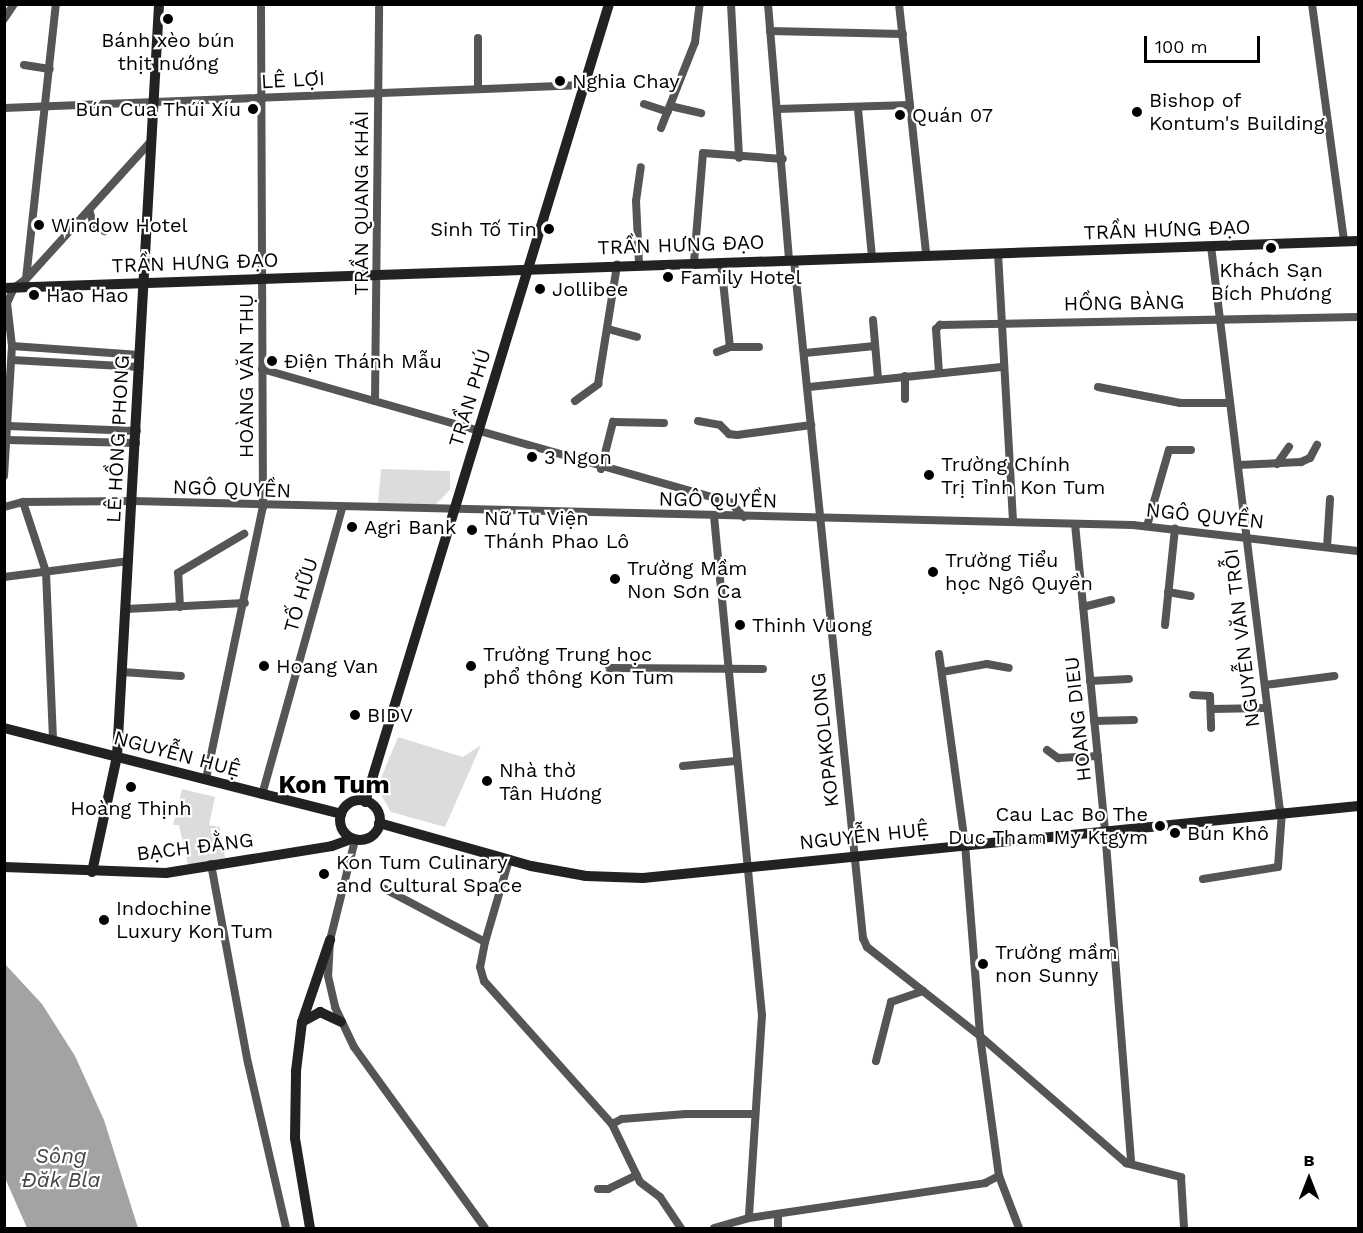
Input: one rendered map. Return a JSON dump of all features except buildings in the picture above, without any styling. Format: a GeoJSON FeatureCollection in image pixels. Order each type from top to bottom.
{"type":"FeatureCollection","features":[{"type":"Feature","properties":{"kind":"street"},"geometry":{"type":"LineString","coordinates":[[4,19],[14,4]]}},
{"type":"Feature","properties":{"kind":"street"},"geometry":{"type":"LineString","coordinates":[[26,279],[47,105],[56,4]]}},
{"type":"Feature","properties":{"kind":"street","name":"LÊ HỒNG PHONG"},"geometry":{"type":"LineString","coordinates":[[92,872],[117,756],[146,282],[159,4]]}},
{"type":"Feature","properties":{"kind":"street","name":"HOÀNG VĂN THỤ"},"geometry":{"type":"LineString","coordinates":[[206,779],[245,603],[262,507],[261,4]]}},
{"type":"Feature","properties":{"kind":"street","name":"TRẦN QUANG KHẢI"},"geometry":{"type":"LineString","coordinates":[[375,401],[379,4]]}},
{"type":"Feature","properties":{"kind":"street","name":"TRẦN PHÚ"},"geometry":{"type":"LineString","coordinates":[[365,801],[609,4]]}},
{"type":"Feature","properties":{"kind":"street"},"geometry":{"type":"LineString","coordinates":[[662,128],[695,42],[700,4]]}},
{"type":"Feature","properties":{"kind":"street"},"geometry":{"type":"LineString","coordinates":[[731,4],[739,158]]}},
{"type":"Feature","properties":{"kind":"street","name":"KOPAKOLONG"},"geometry":{"type":"LineString","coordinates":[[768,4],[792,260],[805,353],[818,519],[854,856],[867,947],[980,1036],[1126,1163],[1131,1162],[1138,1168],[1181,1176],[1186,1227]]}},
{"type":"Feature","properties":{"kind":"street"},"geometry":{"type":"LineString","coordinates":[[899,4],[926,254]]}},
{"type":"Feature","properties":{"kind":"street"},"geometry":{"type":"LineString","coordinates":[[1312,4],[1344,241]]}},
{"type":"Feature","properties":{"kind":"street"},"geometry":{"type":"LineString","coordinates":[[770,32],[903,34]]}},
{"type":"Feature","properties":{"kind":"street"},"geometry":{"type":"LineString","coordinates":[[478,38],[478,89]]}},
{"type":"Feature","properties":{"kind":"street"},"geometry":{"type":"LineString","coordinates":[[24,65],[50,69]]}},
{"type":"Feature","properties":{"kind":"street","name":"LÊ LỢI"},"geometry":{"type":"LineString","coordinates":[[4,108],[583,85]]}},
{"type":"Feature","properties":{"kind":"street"},"geometry":{"type":"LineString","coordinates":[[644,104],[701,113]]}},
{"type":"Feature","properties":{"kind":"street"},"geometry":{"type":"LineString","coordinates":[[777,109],[858,109],[909,105]]}},
{"type":"Feature","properties":{"kind":"street"},"geometry":{"type":"LineString","coordinates":[[858,109],[872,257]]}},
{"type":"Feature","properties":{"kind":"street"},"geometry":{"type":"LineString","coordinates":[[4,476],[8,426],[6,413],[12,360],[12,346],[6,314],[9,288],[26,279],[154,138]]}},
{"type":"Feature","properties":{"kind":"street"},"geometry":{"type":"LineString","coordinates":[[694,262],[702,155],[711,152],[739,158],[783,159]]}},
{"type":"Feature","properties":{"kind":"street"},"geometry":{"type":"LineString","coordinates":[[639,264],[636,201],[641,167]]}},
{"type":"Feature","properties":{"kind":"street"},"geometry":{"type":"LineString","coordinates":[[89,210],[94,225],[104,231]]}},
{"type":"Feature","properties":{"kind":"street","name":"TRẦN HƯNG ĐẠO"},"geometry":{"type":"LineString","coordinates":[[9,288],[528,267],[1359,241]]}},
{"type":"Feature","properties":{"kind":"street","name":"NGUYỄN VĂN TRỖI"},"geometry":{"type":"LineString","coordinates":[[1203,879],[1278,867],[1283,851],[1281,811],[1211,246]]}},
{"type":"Feature","properties":{"kind":"street"},"geometry":{"type":"LineString","coordinates":[[998,253],[1013,522]]}},
{"type":"Feature","properties":{"kind":"street"},"geometry":{"type":"LineString","coordinates":[[721,262],[730,347]]}},
{"type":"Feature","properties":{"kind":"street"},"geometry":{"type":"LineString","coordinates":[[575,401],[598,384],[617,265]]}},
{"type":"Feature","properties":{"kind":"street","name":"HỒNG BÀNG"},"geometry":{"type":"LineString","coordinates":[[939,373],[937,326],[1001,321],[1359,317]]}},
{"type":"Feature","properties":{"kind":"street"},"geometry":{"type":"LineString","coordinates":[[873,320],[878,378]]}},
{"type":"Feature","properties":{"kind":"street"},"geometry":{"type":"LineString","coordinates":[[608,328],[637,337]]}},
{"type":"Feature","properties":{"kind":"street"},"geometry":{"type":"LineString","coordinates":[[12,346],[140,355]]}},
{"type":"Feature","properties":{"kind":"street"},"geometry":{"type":"LineString","coordinates":[[805,353],[875,346]]}},
{"type":"Feature","properties":{"kind":"street"},"geometry":{"type":"LineString","coordinates":[[717,352],[730,347],[759,348]]}},
{"type":"Feature","properties":{"kind":"street"},"geometry":{"type":"LineString","coordinates":[[12,360],[140,367]]}},
{"type":"Feature","properties":{"kind":"street"},"geometry":{"type":"LineString","coordinates":[[808,387],[878,378],[1004,367]]}},
{"type":"Feature","properties":{"kind":"street"},"geometry":{"type":"LineString","coordinates":[[262,369],[601,469],[731,503],[744,516]]}},
{"type":"Feature","properties":{"kind":"street"},"geometry":{"type":"LineString","coordinates":[[904,376],[905,399]]}},
{"type":"Feature","properties":{"kind":"street"},"geometry":{"type":"LineString","coordinates":[[1098,387],[1180,403],[1230,403]]}},
{"type":"Feature","properties":{"kind":"street"},"geometry":{"type":"LineString","coordinates":[[698,421],[720,425],[729,434],[737,435],[811,426]]}},
{"type":"Feature","properties":{"kind":"street"},"geometry":{"type":"LineString","coordinates":[[601,469],[613,422],[664,423]]}},
{"type":"Feature","properties":{"kind":"street"},"geometry":{"type":"LineString","coordinates":[[8,426],[137,431]]}},
{"type":"Feature","properties":{"kind":"street"},"geometry":{"type":"LineString","coordinates":[[7,440],[136,443]]}},
{"type":"Feature","properties":{"kind":"street"},"geometry":{"type":"LineString","coordinates":[[1238,465],[1277,465],[1301,462],[1310,458],[1317,445]]}},
{"type":"Feature","properties":{"kind":"street"},"geometry":{"type":"LineString","coordinates":[[1277,465],[1289,447]]}},
{"type":"Feature","properties":{"kind":"street"},"geometry":{"type":"LineString","coordinates":[[1147,526],[1169,450],[1191,450]]}},
{"type":"Feature","properties":{"kind":"street"},"geometry":{"type":"LineString","coordinates":[[1327,547],[1330,499]]}},
{"type":"Feature","properties":{"kind":"street","name":"NGÔ QUYỀN"},"geometry":{"type":"LineString","coordinates":[[6,503],[132,501],[262,507],[1147,526],[1359,551]]}},
{"type":"Feature","properties":{"kind":"street"},"geometry":{"type":"LineString","coordinates":[[23,502],[46,572],[52,740]]}},
{"type":"Feature","properties":{"kind":"street","name":"TỐ HỮU"},"geometry":{"type":"LineString","coordinates":[[262,795],[342,508]]}},
{"type":"Feature","properties":{"kind":"street"},"geometry":{"type":"LineString","coordinates":[[714,516],[726,671],[762,1015],[749,1218]]}},
{"type":"Feature","properties":{"kind":"street","name":"HOANG DIEU"},"geometry":{"type":"LineString","coordinates":[[1075,524],[1106,830],[1131,1162]]}},
{"type":"Feature","properties":{"kind":"street"},"geometry":{"type":"LineString","coordinates":[[1165,625],[1174,529]]}},
{"type":"Feature","properties":{"kind":"street"},"geometry":{"type":"LineString","coordinates":[[180,607],[178,573],[244,534]]}},
{"type":"Feature","properties":{"kind":"street"},"geometry":{"type":"LineString","coordinates":[[4,577],[129,561]]}},
{"type":"Feature","properties":{"kind":"street"},"geometry":{"type":"LineString","coordinates":[[1168,592],[1191,596]]}},
{"type":"Feature","properties":{"kind":"street"},"geometry":{"type":"LineString","coordinates":[[1083,607],[1111,600]]}},
{"type":"Feature","properties":{"kind":"street"},"geometry":{"type":"LineString","coordinates":[[126,609],[245,603]]}},
{"type":"Feature","properties":{"kind":"street"},"geometry":{"type":"LineString","coordinates":[[939,654],[965,844],[980,1036],[999,1176],[1019,1228]]}},
{"type":"Feature","properties":{"kind":"street"},"geometry":{"type":"LineString","coordinates":[[942,672],[987,664],[1009,668]]}},
{"type":"Feature","properties":{"kind":"street"},"geometry":{"type":"LineString","coordinates":[[609,668],[726,671],[763,669]]}},
{"type":"Feature","properties":{"kind":"street"},"geometry":{"type":"LineString","coordinates":[[122,672],[181,676]]}},
{"type":"Feature","properties":{"kind":"street"},"geometry":{"type":"LineString","coordinates":[[1265,685],[1334,676]]}},
{"type":"Feature","properties":{"kind":"street"},"geometry":{"type":"LineString","coordinates":[[1090,681],[1129,679]]}},
{"type":"Feature","properties":{"kind":"street"},"geometry":{"type":"LineString","coordinates":[[1193,695],[1210,696],[1211,728]]}},
{"type":"Feature","properties":{"kind":"street"},"geometry":{"type":"LineString","coordinates":[[1211,709],[1267,708]]}},
{"type":"Feature","properties":{"kind":"street"},"geometry":{"type":"LineString","coordinates":[[1095,721],[1134,720]]}},
{"type":"Feature","properties":{"kind":"street","name":"NGUYỄN HUỆ"},"geometry":{"type":"LineString","coordinates":[[4,728],[341,814]]}},
{"type":"Feature","properties":{"kind":"street"},"geometry":{"type":"LineString","coordinates":[[1047,750],[1058,758],[1098,756]]}},
{"type":"Feature","properties":{"kind":"street"},"geometry":{"type":"LineString","coordinates":[[683,766],[736,761]]}},
{"type":"Feature","properties":{"kind":"street"},"geometry":{"type":"LineString","coordinates":[[353,801],[365,801],[375,807],[379,824],[373,835],[353,839],[341,827],[341,814],[353,801]]}},
{"type":"Feature","properties":{"kind":"street","name":"NGUYỄN HUỆ"},"geometry":{"type":"LineString","coordinates":[[379,824],[509,860],[586,876],[643,878],[748,865],[1281,811],[1359,806]]}},
{"type":"Feature","properties":{"kind":"street"},"geometry":{"type":"LineString","coordinates":[[309,1228],[295,1137],[296,1071],[302,1022],[330,940],[353,839]]}},
{"type":"Feature","properties":{"kind":"street","name":"BẠCH ĐẰNG"},"geometry":{"type":"LineString","coordinates":[[4,867],[166,873],[333,846],[353,839]]}},
{"type":"Feature","properties":{"kind":"street"},"geometry":{"type":"LineString","coordinates":[[509,860],[485,942],[480,967],[484,981],[612,1124],[637,1175],[660,1197],[681,1228]]}},
{"type":"Feature","properties":{"kind":"street"},"geometry":{"type":"LineString","coordinates":[[211,864],[246,1052],[286,1228]]}},
{"type":"Feature","properties":{"kind":"street"},"geometry":{"type":"LineString","coordinates":[[383,888],[485,942]]}},
{"type":"Feature","properties":{"kind":"street"},"geometry":{"type":"LineString","coordinates":[[330,940],[328,975],[341,1022],[354,1047],[485,1228]]}},
{"type":"Feature","properties":{"kind":"street"},"geometry":{"type":"LineString","coordinates":[[876,1061],[891,1002],[923,991]]}},
{"type":"Feature","properties":{"kind":"street"},"geometry":{"type":"LineString","coordinates":[[302,1022],[310,1014],[320,1012],[341,1022]]}},
{"type":"Feature","properties":{"kind":"street"},"geometry":{"type":"LineString","coordinates":[[612,1124],[622,1119],[686,1114],[755,1114]]}},
{"type":"Feature","properties":{"kind":"street"},"geometry":{"type":"LineString","coordinates":[[598,1189],[608,1189],[637,1175]]}},
{"type":"Feature","properties":{"kind":"street"},"geometry":{"type":"LineString","coordinates":[[714,1228],[749,1218],[985,1183],[999,1176]]}},
{"type":"Feature","properties":{"kind":"street"},"geometry":{"type":"LineString","coordinates":[[778,1214],[778,1228]]}},
{"type":"Feature","properties":{"kind":"shaded area"},"geometry":{"type":"Polygon","coordinates":[[[381,469],[450,471],[450,490],[435,505],[378,503],[381,469]]]}},
{"type":"Feature","properties":{"kind":"shaded area"},"geometry":{"type":"Polygon","coordinates":[[[398,737],[463,757],[481,745],[445,827],[391,812],[377,788],[398,737]]]}},
{"type":"Feature","properties":{"kind":"shaded area"},"geometry":{"type":"Polygon","coordinates":[[[182,789],[215,797],[209,825],[220,827],[225,858],[188,865],[179,825],[173,825],[182,789]]]}},
{"type":"Feature","properties":{"kind":"water","name":"Sông Đăk Bla"},"geometry":{"type":"Polygon","coordinates":[[[4,963],[42,1004],[75,1056],[104,1120],[138,1228],[27,1228],[5,1178],[4,963]]]}},
{"type":"Feature","properties":{"kind":"place","name":"Bánh xèo bún thịt nướng"},"geometry":{"type":"Point","coordinates":[168,19]}},
{"type":"Feature","properties":{"kind":"place","name":"Nghia Chay"},"geometry":{"type":"Point","coordinates":[560,81]}},
{"type":"Feature","properties":{"kind":"place","name":"Bún Cua Thúi Xíu"},"geometry":{"type":"Point","coordinates":[253,109]}},
{"type":"Feature","properties":{"kind":"place","name":"Bishop of Kontum's Building"},"geometry":{"type":"Point","coordinates":[1137,112]}},
{"type":"Feature","properties":{"kind":"place","name":"Quán 07"},"geometry":{"type":"Point","coordinates":[900,115]}},
{"type":"Feature","properties":{"kind":"place","name":"Window Hotel"},"geometry":{"type":"Point","coordinates":[39,225]}},
{"type":"Feature","properties":{"kind":"place","name":"Sinh Tố Tin"},"geometry":{"type":"Point","coordinates":[549,229]}},
{"type":"Feature","properties":{"kind":"place","name":"Khách Sạn Bích Phương"},"geometry":{"type":"Point","coordinates":[1271,248]}},
{"type":"Feature","properties":{"kind":"place","name":"Family Hotel"},"geometry":{"type":"Point","coordinates":[668,277]}},
{"type":"Feature","properties":{"kind":"place","name":"Jollibee"},"geometry":{"type":"Point","coordinates":[540,289]}},
{"type":"Feature","properties":{"kind":"place","name":"Hao Hao"},"geometry":{"type":"Point","coordinates":[34,295]}},
{"type":"Feature","properties":{"kind":"place","name":"Điện Thánh Mẫu"},"geometry":{"type":"Point","coordinates":[272,361]}},
{"type":"Feature","properties":{"kind":"place","name":"3 Ngon"},"geometry":{"type":"Point","coordinates":[532,457]}},
{"type":"Feature","properties":{"kind":"place","name":"Trường Chính Trị Tỉnh Kon Tum"},"geometry":{"type":"Point","coordinates":[929,475]}},
{"type":"Feature","properties":{"kind":"place","name":"Agri Bank"},"geometry":{"type":"Point","coordinates":[352,527]}},
{"type":"Feature","properties":{"kind":"place","name":"Nữ Tu Viện Thánh Phao Lô"},"geometry":{"type":"Point","coordinates":[472,530]}},
{"type":"Feature","properties":{"kind":"place","name":"Trường Tiểu học Ngô Quyền"},"geometry":{"type":"Point","coordinates":[933,572]}},
{"type":"Feature","properties":{"kind":"place","name":"Trường Mầm Non Sơn Ca"},"geometry":{"type":"Point","coordinates":[615,579]}},
{"type":"Feature","properties":{"kind":"place","name":"Thinh Vuong"},"geometry":{"type":"Point","coordinates":[740,625]}},
{"type":"Feature","properties":{"kind":"place","name":"Hoang Van"},"geometry":{"type":"Point","coordinates":[264,666]}},
{"type":"Feature","properties":{"kind":"place","name":"Trường Trung học phổ thông Kon Tum"},"geometry":{"type":"Point","coordinates":[471,666]}},
{"type":"Feature","properties":{"kind":"place","name":"BIDV"},"geometry":{"type":"Point","coordinates":[355,715]}},
{"type":"Feature","properties":{"kind":"place","name":"Nhà thờ Tân Hương"},"geometry":{"type":"Point","coordinates":[487,781]}},
{"type":"Feature","properties":{"kind":"place","name":"Hoàng Thịnh"},"geometry":{"type":"Point","coordinates":[131,787]}},
{"type":"Feature","properties":{"kind":"place","name":"Cau Lac Bo The Duc Tham My Ktgym"},"geometry":{"type":"Point","coordinates":[1160,826]}},
{"type":"Feature","properties":{"kind":"place","name":"Bún Khô"},"geometry":{"type":"Point","coordinates":[1175,833]}},
{"type":"Feature","properties":{"kind":"place","name":"Kon Tum Culinary and Cultural Space"},"geometry":{"type":"Point","coordinates":[324,874]}},
{"type":"Feature","properties":{"kind":"place","name":"Indochine Luxury Kon Tum"},"geometry":{"type":"Point","coordinates":[104,920]}},
{"type":"Feature","properties":{"kind":"place","name":"Trường mầm non Sunny"},"geometry":{"type":"Point","coordinates":[983,964]}},
{"type":"Feature","properties":{"kind":"district","name":"Kon Tum"},"geometry":{"type":"Point","coordinates":[334,785]}}]}
